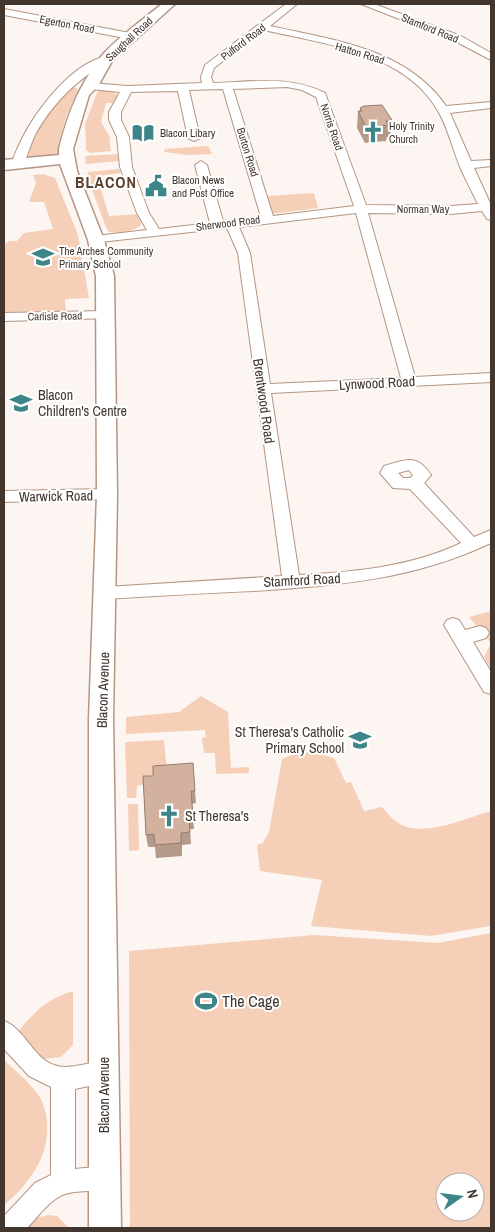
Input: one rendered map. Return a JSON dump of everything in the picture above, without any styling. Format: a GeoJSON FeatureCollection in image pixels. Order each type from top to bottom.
{"type":"FeatureCollection","features":[{"type":"Feature","properties":{"kind":"street","name":"Saughall Road"},"geometry":{"type":"LineString","coordinates":[[66,159],[66,148],[83,94],[91,86],[106,59],[130,36],[169,4]]}},
{"type":"Feature","properties":{"kind":"street","name":"Pulford Road"},"geometry":{"type":"LineString","coordinates":[[208,86],[206,77],[209,67],[292,4]]}},
{"type":"Feature","properties":{"kind":"street","name":"Stamford Road"},"geometry":{"type":"LineString","coordinates":[[366,4],[418,22],[456,38],[491,57]]}},
{"type":"Feature","properties":{"kind":"street","name":"Egerton Road"},"geometry":{"type":"LineString","coordinates":[[4,12],[20,16],[35,14],[130,36]]}},
{"type":"Feature","properties":{"kind":"street"},"geometry":{"type":"LineString","coordinates":[[4,22],[20,16]]}},
{"type":"Feature","properties":{"kind":"street","name":"Hatton Road"},"geometry":{"type":"LineString","coordinates":[[262,27],[373,55],[398,66],[433,94],[444,110],[465,165],[488,211]]}},
{"type":"Feature","properties":{"kind":"street"},"geometry":{"type":"LineString","coordinates":[[11,164],[33,126],[69,84],[94,63],[106,59]]}},
{"type":"Feature","properties":{"kind":"street","name":"Norris Road"},"geometry":{"type":"LineString","coordinates":[[91,86],[127,89],[288,84],[305,87],[321,96],[361,209],[410,381]]}},
{"type":"Feature","properties":{"kind":"street","name":"Burton Road"},"geometry":{"type":"LineString","coordinates":[[228,86],[268,219]]}},
{"type":"Feature","properties":{"kind":"street"},"geometry":{"type":"LineString","coordinates":[[183,87],[194,138]]}},
{"type":"Feature","properties":{"kind":"street"},"geometry":{"type":"LineString","coordinates":[[127,89],[114,112],[115,120],[123,137],[126,167],[143,212],[155,232]]}},
{"type":"Feature","properties":{"kind":"street"},"geometry":{"type":"LineString","coordinates":[[444,110],[491,105]]}},
{"type":"Feature","properties":{"kind":"street"},"geometry":{"type":"LineString","coordinates":[[11,164],[66,159]]}},
{"type":"Feature","properties":{"kind":"street","name":"Blacon Avenue"},"geometry":{"type":"LineString","coordinates":[[66,159],[96,240],[105,276],[108,495],[101,718],[105,1228]]}},
{"type":"Feature","properties":{"kind":"street"},"geometry":{"type":"LineString","coordinates":[[465,165],[491,163]]}},
{"type":"Feature","properties":{"kind":"street"},"geometry":{"type":"LineString","coordinates":[[200,165],[224,223]]}},
{"type":"Feature","properties":{"kind":"street","name":"Norman Way"},"geometry":{"type":"LineString","coordinates":[[361,209],[488,211]]}},
{"type":"Feature","properties":{"kind":"street","name":"Sherwood Road"},"geometry":{"type":"LineString","coordinates":[[96,240],[224,223],[361,209]]}},
{"type":"Feature","properties":{"kind":"street","name":"Brentwood Road"},"geometry":{"type":"LineString","coordinates":[[224,223],[244,253],[291,581]]}},
{"type":"Feature","properties":{"kind":"street","name":"Carlisle Road"},"geometry":{"type":"LineString","coordinates":[[4,316],[106,315]]}},
{"type":"Feature","properties":{"kind":"street","name":"Lynwood Road"},"geometry":{"type":"LineString","coordinates":[[262,389],[491,378]]}},
{"type":"Feature","properties":{"kind":"street"},"geometry":{"type":"LineString","coordinates":[[414,483],[472,545]]}},
{"type":"Feature","properties":{"kind":"street","name":"Warwick Road"},"geometry":{"type":"LineString","coordinates":[[4,497],[108,495]]}},
{"type":"Feature","properties":{"kind":"street","name":"Stamford Road"},"geometry":{"type":"LineString","coordinates":[[106,594],[343,579],[406,568],[456,553],[491,536]]}},
{"type":"Feature","properties":{"kind":"street"},"geometry":{"type":"LineString","coordinates":[[480,633],[457,631],[491,687]]}},
{"type":"Feature","properties":{"kind":"street"},"geometry":{"type":"LineString","coordinates":[[4,1032],[33,1064],[46,1074],[63,1078],[104,1074]]}},
{"type":"Feature","properties":{"kind":"street"},"geometry":{"type":"LineString","coordinates":[[63,1078],[63,1182]]}},
{"type":"Feature","properties":{"kind":"street"},"geometry":{"type":"LineString","coordinates":[[10,1228],[44,1192],[63,1182],[104,1178]]}},
{"type":"Feature","properties":{"kind":"shaded area"},"geometry":{"type":"Polygon","coordinates":[[[70,88],[77,88],[78,91],[65,120],[59,152],[53,157],[24,161],[28,143],[34,133],[70,88]]]}},
{"type":"Feature","properties":{"kind":"shaded area"},"geometry":{"type":"Polygon","coordinates":[[[99,91],[112,91],[119,96],[115,103],[106,103],[101,122],[111,139],[109,139],[111,151],[90,153],[86,150],[85,124],[99,91]]]}},
{"type":"Feature","properties":{"kind":"shaded area"},"geometry":{"type":"Polygon","coordinates":[[[208,146],[212,154],[188,155],[164,152],[165,149],[208,146]]]}},
{"type":"Feature","properties":{"kind":"shaded area"},"geometry":{"type":"Polygon","coordinates":[[[118,154],[119,161],[86,164],[85,156],[118,154]]]}},
{"type":"Feature","properties":{"kind":"shaded area"},"geometry":{"type":"Polygon","coordinates":[[[119,169],[121,173],[97,176],[109,216],[139,214],[142,220],[140,226],[133,230],[113,233],[109,232],[106,227],[87,176],[88,172],[119,169]]]}},
{"type":"Feature","properties":{"kind":"shaded area","name":"The Arches Community Primary School"},"geometry":{"type":"Polygon","coordinates":[[[43,174],[55,178],[78,235],[89,298],[65,299],[66,311],[4,312],[4,244],[9,241],[17,241],[24,233],[53,229],[44,202],[29,202],[36,183],[33,175],[43,174]]]}},
{"type":"Feature","properties":{"kind":"shaded area"},"geometry":{"type":"Polygon","coordinates":[[[314,193],[318,208],[271,214],[267,196],[314,193]]]}},
{"type":"Feature","properties":{"kind":"shaded area"},"geometry":{"type":"Polygon","coordinates":[[[491,611],[491,643],[469,617],[491,611]]]}},
{"type":"Feature","properties":{"kind":"shaded area"},"geometry":{"type":"Polygon","coordinates":[[[491,643],[491,669],[484,657],[491,643]]]}},
{"type":"Feature","properties":{"kind":"shaded area"},"geometry":{"type":"Polygon","coordinates":[[[201,696],[228,712],[231,768],[249,767],[249,773],[216,774],[215,753],[204,753],[202,738],[206,737],[205,730],[126,734],[126,717],[179,712],[201,696]]]}},
{"type":"Feature","properties":{"kind":"shaded area"},"geometry":{"type":"Polygon","coordinates":[[[164,740],[167,771],[153,774],[145,784],[137,786],[136,798],[127,798],[125,742],[164,740]]]}},
{"type":"Feature","properties":{"kind":"shaded area"},"geometry":{"type":"Polygon","coordinates":[[[310,752],[334,758],[346,783],[351,782],[364,811],[382,807],[403,826],[417,829],[438,827],[491,811],[491,926],[431,936],[311,926],[322,880],[260,871],[257,845],[263,843],[269,832],[282,759],[297,753],[310,752]]]}},
{"type":"Feature","properties":{"kind":"shaded area"},"geometry":{"type":"Polygon","coordinates":[[[128,804],[138,804],[139,850],[129,851],[128,804]]]}},
{"type":"Feature","properties":{"kind":"shaded area"},"geometry":{"type":"Polygon","coordinates":[[[491,933],[491,1228],[130,1228],[129,951],[314,935],[438,943],[491,933]]]}},
{"type":"Feature","properties":{"kind":"shaded area"},"geometry":{"type":"Polygon","coordinates":[[[73,991],[73,1045],[61,1057],[42,1059],[18,1032],[42,1007],[56,998],[73,991]]]}},
{"type":"Feature","properties":{"kind":"shaded area"},"geometry":{"type":"Polygon","coordinates":[[[4,1060],[27,1082],[40,1098],[46,1114],[47,1128],[46,1141],[38,1165],[23,1187],[4,1205],[4,1060]]]}},
{"type":"Feature","properties":{"kind":"shaded area"},"geometry":{"type":"Polygon","coordinates":[[[48,1215],[57,1216],[69,1228],[25,1228],[36,1218],[48,1215]]]}},
{"type":"Feature","properties":{"kind":"building"},"geometry":{"type":"Polygon","coordinates":[[[382,105],[392,120],[386,121],[388,125],[366,127],[358,111],[362,111],[360,108],[382,105]]]}},
{"type":"Feature","properties":{"kind":"building","name":"St Theresa's"},"geometry":{"type":"Polygon","coordinates":[[[193,763],[195,791],[191,791],[193,816],[189,817],[190,832],[181,833],[181,843],[155,845],[154,834],[146,835],[143,776],[153,776],[153,766],[193,763]]]}},
{"type":"Feature","properties":{"kind":"place","name":"Holy Trinity Church"},"geometry":{"type":"Point","coordinates":[373,132]}},
{"type":"Feature","properties":{"kind":"place","name":"Blacon Libary"},"geometry":{"type":"Point","coordinates":[143,133]}},
{"type":"Feature","properties":{"kind":"place","name":"Blacon News and Post Office"},"geometry":{"type":"Point","coordinates":[156,186]}},
{"type":"Feature","properties":{"kind":"place","name":"The Arches Community Primary School"},"geometry":{"type":"Point","coordinates":[43,257]}},
{"type":"Feature","properties":{"kind":"place","name":"Blacon Children's Centre"},"geometry":{"type":"Point","coordinates":[21,403]}},
{"type":"Feature","properties":{"kind":"place","name":"St Theresa's Catholic Primary School"},"geometry":{"type":"Point","coordinates":[360,740]}},
{"type":"Feature","properties":{"kind":"place","name":"St Theresa's"},"geometry":{"type":"Point","coordinates":[169,816]}},
{"type":"Feature","properties":{"kind":"place","name":"The Cage"},"geometry":{"type":"Point","coordinates":[206,1001]}},
{"type":"Feature","properties":{"kind":"district","name":"BLACON"},"geometry":{"type":"Point","coordinates":[106,182]}}]}
